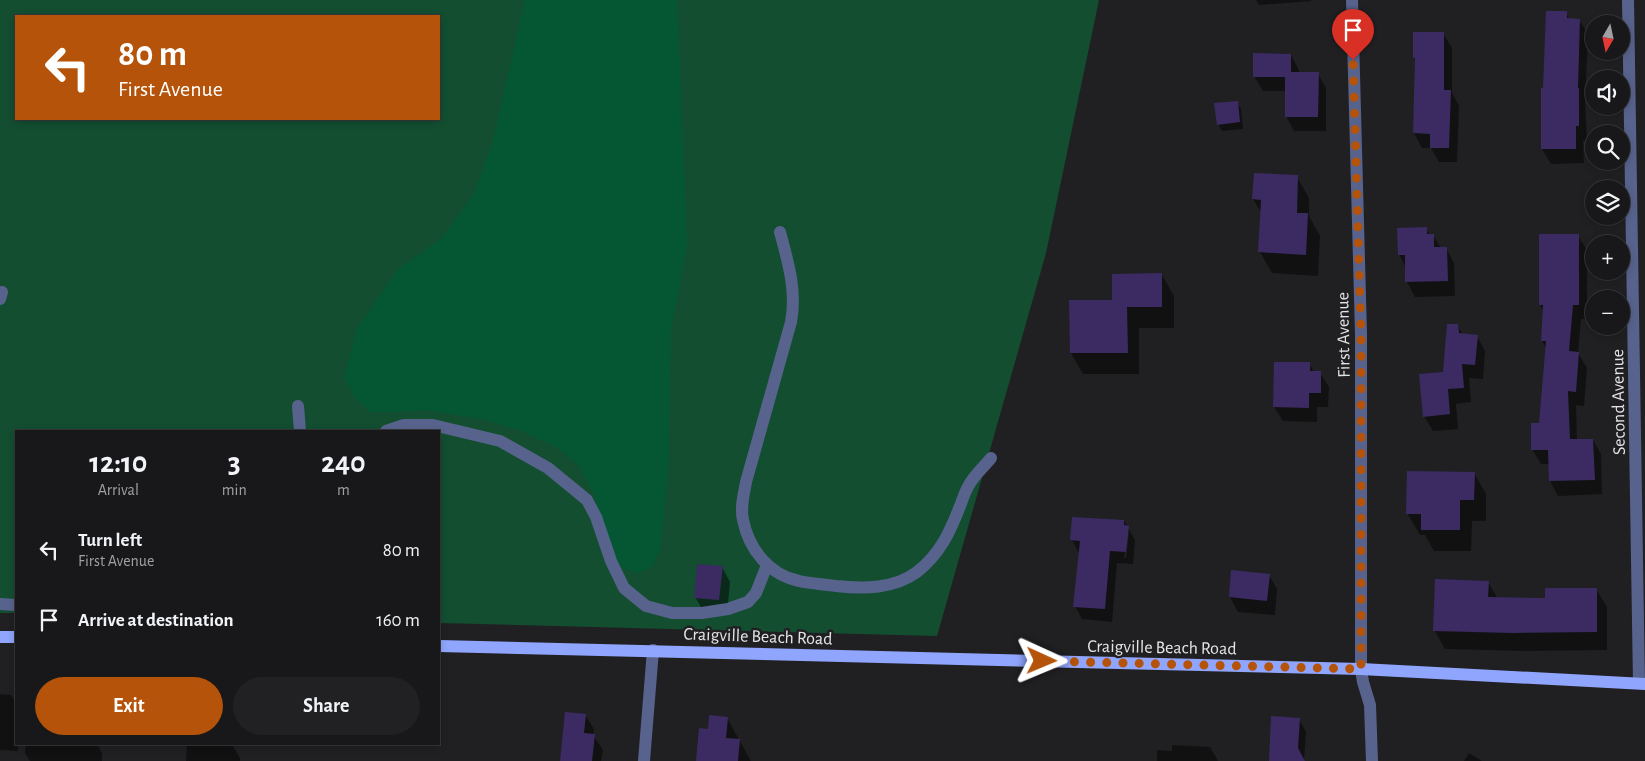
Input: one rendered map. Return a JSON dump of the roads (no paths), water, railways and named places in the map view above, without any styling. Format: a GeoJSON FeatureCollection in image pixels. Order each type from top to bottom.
{"type":"FeatureCollection","features":[{"type":"Feature","properties":{"kind":"main road"},"geometry":{"type":"LineString","coordinates":[[0,637],[15,637]]}},
{"type":"Feature","properties":{"kind":"main road","name":"Craigville Beach Road"},"geometry":{"type":"LineString","coordinates":[[440,646],[1361,669],[1642,684]]}},
{"type":"Feature","properties":{"kind":"street","name":"First Avenue"},"geometry":{"type":"LineString","coordinates":[[1352,0],[1361,334],[1361,669],[1370,705],[1372,761]]}},
{"type":"Feature","properties":{"kind":"street","name":"Second Avenue"},"geometry":{"type":"LineString","coordinates":[[1628,0],[1642,684]]}},
{"type":"Feature","properties":{"kind":"street"},"geometry":{"type":"LineString","coordinates":[[780,232],[790,271],[794,304],[791,322],[742,502],[743,519],[747,532],[758,555],[767,565],[772,570],[797,581],[859,588],[897,584],[917,572],[937,553],[950,534],[969,484],[991,458]]}},
{"type":"Feature","properties":{"kind":"street"},"geometry":{"type":"LineString","coordinates":[[298,406],[300,430]]}},
{"type":"Feature","properties":{"kind":"street"},"geometry":{"type":"LineString","coordinates":[[389,430],[404,424],[433,425],[500,442],[548,468],[586,500],[596,517],[611,562],[624,588],[646,606],[672,612],[702,613],[728,609],[748,602],[756,593],[767,565]]}},
{"type":"Feature","properties":{"kind":"street"},"geometry":{"type":"LineString","coordinates":[[0,604],[15,605]]}},
{"type":"Feature","properties":{"kind":"street"},"geometry":{"type":"LineString","coordinates":[[644,761],[653,650]]}}]}
